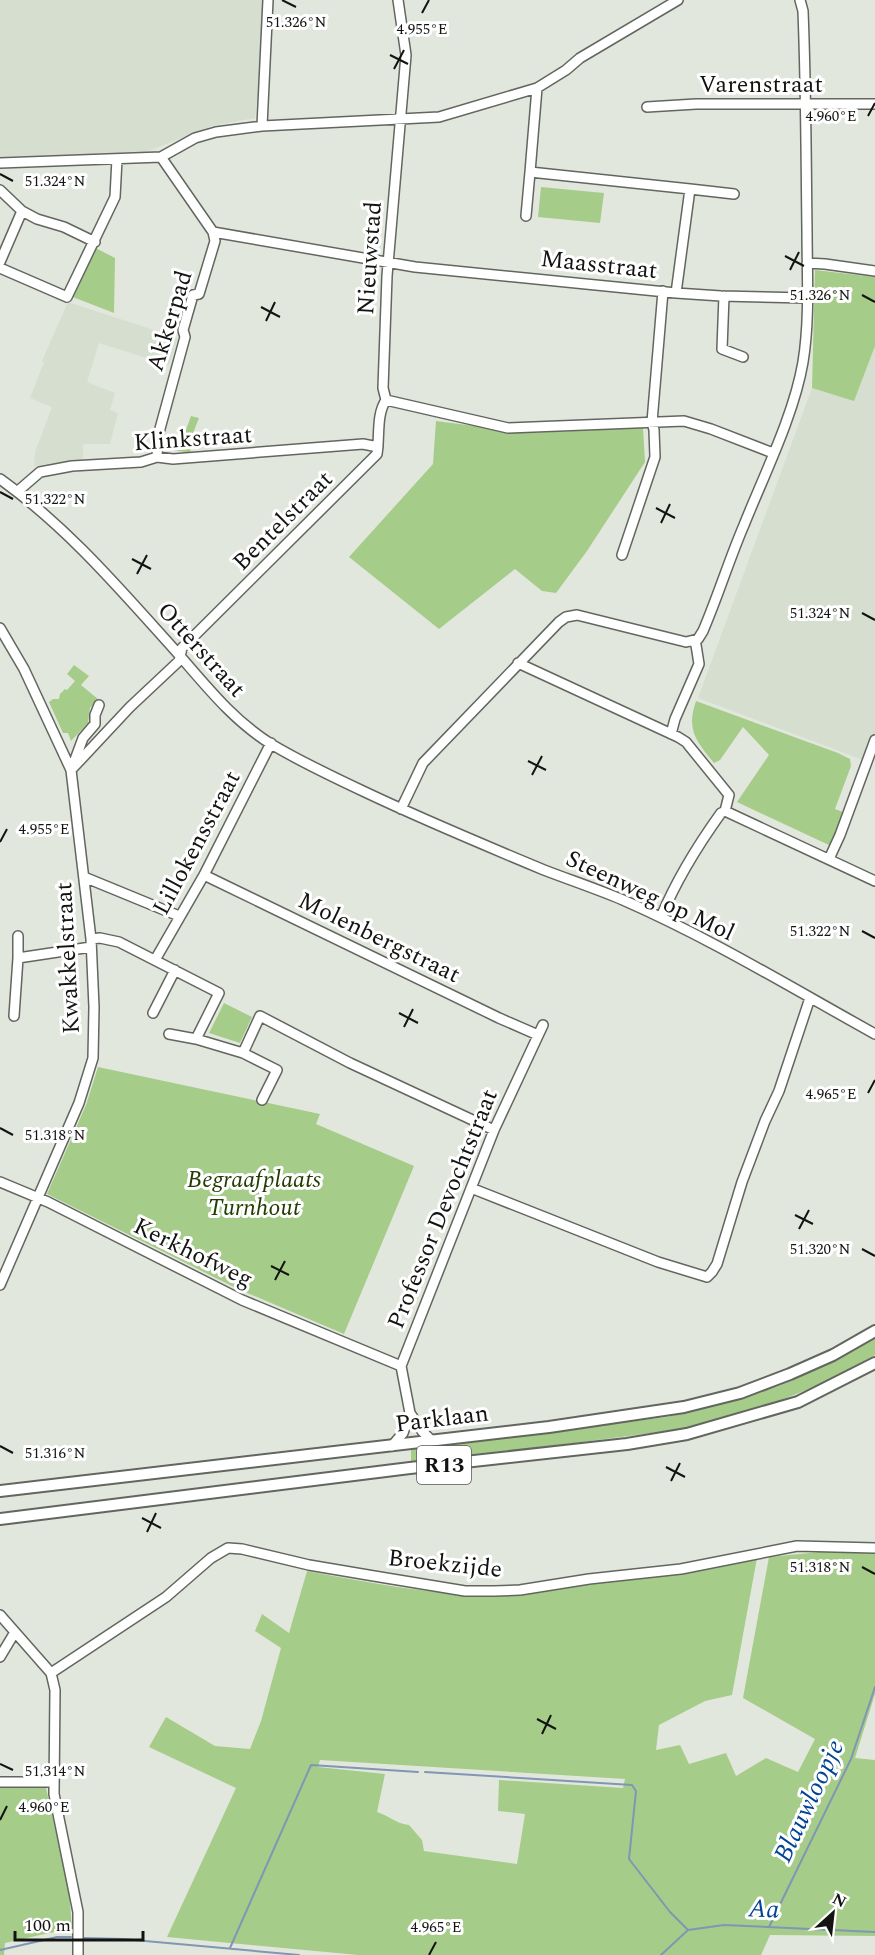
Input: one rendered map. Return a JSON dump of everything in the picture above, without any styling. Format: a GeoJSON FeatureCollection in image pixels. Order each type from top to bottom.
{"type":"FeatureCollection","features":[{"type":"Feature","properties":{"kind":"main road","name":"Parklaan"},"geometry":{"type":"LineString","coordinates":[[0,1491],[549,1427],[684,1407],[740,1393],[790,1374],[833,1355],[875,1331]]}},
{"type":"Feature","properties":{"kind":"main road","name":"Parklaan"},"geometry":{"type":"LineString","coordinates":[[0,1519],[418,1467],[627,1444],[687,1434],[798,1402],[875,1363]]}},
{"type":"Feature","properties":{"kind":"street"},"geometry":{"type":"LineString","coordinates":[[262,126],[268,0]]}},
{"type":"Feature","properties":{"kind":"street","name":"Nieuwstad"},"geometry":{"type":"LineString","coordinates":[[386,400],[383,388],[388,263],[406,55],[398,0]]}},
{"type":"Feature","properties":{"kind":"street"},"geometry":{"type":"LineString","coordinates":[[0,163],[161,157],[195,138],[216,132],[262,126],[439,117],[537,88],[566,70],[580,58],[678,0]]}},
{"type":"Feature","properties":{"kind":"street"},"geometry":{"type":"LineString","coordinates":[[401,809],[423,763],[554,626],[566,617],[577,615],[686,642],[694,642],[703,632],[773,453],[795,393],[803,362],[807,263],[806,103],[803,11],[800,0]]}},
{"type":"Feature","properties":{"kind":"street"},"geometry":{"type":"LineString","coordinates":[[525,216],[537,88]]}},
{"type":"Feature","properties":{"kind":"street","name":"Varenstraat"},"geometry":{"type":"LineString","coordinates":[[647,107],[696,104],[875,104]]}},
{"type":"Feature","properties":{"kind":"street"},"geometry":{"type":"LineString","coordinates":[[161,157],[213,232]]}},
{"type":"Feature","properties":{"kind":"street"},"geometry":{"type":"LineString","coordinates":[[0,268],[67,297],[115,197],[117,159]]}},
{"type":"Feature","properties":{"kind":"street"},"geometry":{"type":"LineString","coordinates":[[530,172],[734,194]]}},
{"type":"Feature","properties":{"kind":"street"},"geometry":{"type":"LineString","coordinates":[[676,292],[690,189]]}},
{"type":"Feature","properties":{"kind":"street"},"geometry":{"type":"LineString","coordinates":[[0,190],[22,211],[95,242]]}},
{"type":"Feature","properties":{"kind":"street"},"geometry":{"type":"LineString","coordinates":[[0,262],[22,211]]}},
{"type":"Feature","properties":{"kind":"street","name":"Maasstraat"},"geometry":{"type":"LineString","coordinates":[[213,232],[388,263],[663,291],[724,296],[806,298]]}},
{"type":"Feature","properties":{"kind":"street","name":"Akkerpad"},"geometry":{"type":"LineString","coordinates":[[157,457],[158,436],[185,337],[183,330],[193,295],[199,294],[215,241],[213,232]]}},
{"type":"Feature","properties":{"kind":"street"},"geometry":{"type":"LineString","coordinates":[[807,263],[875,271]]}},
{"type":"Feature","properties":{"kind":"street"},"geometry":{"type":"LineString","coordinates":[[622,555],[655,458],[652,422],[663,291]]}},
{"type":"Feature","properties":{"kind":"street"},"geometry":{"type":"LineString","coordinates":[[724,296],[722,349],[743,357]]}},
{"type":"Feature","properties":{"kind":"street"},"geometry":{"type":"LineString","coordinates":[[378,447],[380,415],[386,400],[507,428],[684,421],[773,453]]}},
{"type":"Feature","properties":{"kind":"street","name":"Klinkstraat"},"geometry":{"type":"LineString","coordinates":[[18,491],[39,472],[72,466],[141,462],[157,457],[173,459],[363,444],[378,447]]}},
{"type":"Feature","properties":{"kind":"street","name":"Bentelstraat"},"geometry":{"type":"LineString","coordinates":[[70,770],[130,707],[179,661],[182,648],[377,454],[378,447]]}},
{"type":"Feature","properties":{"kind":"street","name":"Otterstraat"},"geometry":{"type":"LineString","coordinates":[[0,479],[18,491],[62,529],[228,710],[271,743],[337,779],[401,809]]}},
{"type":"Feature","properties":{"kind":"street","name":"Kwakkelstraat"},"geometry":{"type":"LineString","coordinates":[[0,628],[29,680],[70,770],[91,943],[94,1007],[93,1058],[79,1103],[0,1285]]}},
{"type":"Feature","properties":{"kind":"street"},"geometry":{"type":"LineString","coordinates":[[670,734],[699,664],[694,642]]}},
{"type":"Feature","properties":{"kind":"street"},"geometry":{"type":"LineString","coordinates":[[518,663],[686,742],[729,795],[725,811],[721,813],[700,844],[660,917]]}},
{"type":"Feature","properties":{"kind":"street"},"geometry":{"type":"LineString","coordinates":[[70,770],[83,738],[95,724],[95,715],[99,705]]}},
{"type":"Feature","properties":{"kind":"street"},"geometry":{"type":"LineString","coordinates":[[829,859],[875,740]]}},
{"type":"Feature","properties":{"kind":"street","name":"Lillokensstraat"},"geometry":{"type":"LineString","coordinates":[[155,960],[204,874],[271,743]]}},
{"type":"Feature","properties":{"kind":"street","name":"Steenweg op Mol"},"geometry":{"type":"LineString","coordinates":[[401,809],[660,917],[875,1034]]}},
{"type":"Feature","properties":{"kind":"street"},"geometry":{"type":"LineString","coordinates":[[725,811],[875,881]]}},
{"type":"Feature","properties":{"kind":"street","name":"Molenbergstraat"},"geometry":{"type":"LineString","coordinates":[[204,874],[538,1035]]}},
{"type":"Feature","properties":{"kind":"street"},"geometry":{"type":"LineString","coordinates":[[84,877],[179,916]]}},
{"type":"Feature","properties":{"kind":"street"},"geometry":{"type":"LineString","coordinates":[[15,1016],[18,936]]}},
{"type":"Feature","properties":{"kind":"street"},"geometry":{"type":"LineString","coordinates":[[18,958],[91,943],[100,938],[119,942],[219,993],[196,1039]]}},
{"type":"Feature","properties":{"kind":"street"},"geometry":{"type":"LineString","coordinates":[[153,1013],[174,970]]}},
{"type":"Feature","properties":{"kind":"street"},"geometry":{"type":"LineString","coordinates":[[471,1188],[664,1264],[707,1277],[717,1264],[742,1182],[779,1091],[810,998]]}},
{"type":"Feature","properties":{"kind":"street"},"geometry":{"type":"LineString","coordinates":[[243,1053],[260,1016],[350,1063],[494,1130]]}},
{"type":"Feature","properties":{"kind":"street","name":"Professor Devochtstraat"},"geometry":{"type":"LineString","coordinates":[[432,1441],[410,1413],[401,1366],[494,1130],[543,1025]]}},
{"type":"Feature","properties":{"kind":"street"},"geometry":{"type":"LineString","coordinates":[[170,1034],[243,1053],[277,1070],[262,1100]]}},
{"type":"Feature","properties":{"kind":"street","name":"Kerkhofweg"},"geometry":{"type":"LineString","coordinates":[[0,1182],[37,1198],[242,1300],[401,1366]]}},
{"type":"Feature","properties":{"kind":"street"},"geometry":{"type":"LineString","coordinates":[[392,1446],[403,1433],[410,1413]]}},
{"type":"Feature","properties":{"kind":"street","name":"Broekzijde"},"geometry":{"type":"LineString","coordinates":[[51,1673],[166,1597],[211,1558],[228,1548],[242,1549],[309,1565],[465,1591],[494,1591],[520,1590],[681,1569],[798,1546],[875,1548]]}},
{"type":"Feature","properties":{"kind":"street"},"geometry":{"type":"LineString","coordinates":[[0,1615],[51,1673],[55,1690],[54,1794],[78,1912],[78,1955]]}},
{"type":"Feature","properties":{"kind":"street"},"geometry":{"type":"LineString","coordinates":[[0,1657],[15,1632]]}},
{"type":"Feature","properties":{"kind":"street"},"geometry":{"type":"LineString","coordinates":[[0,1782],[54,1782]]}},
{"type":"Feature","properties":{"kind":"shaded area"},"geometry":{"type":"Polygon","coordinates":[[[0,0],[263,0],[261,66],[255,118],[211,126],[146,152],[0,157],[0,0]]]}},
{"type":"Feature","properties":{"kind":"shaded area"},"geometry":{"type":"Polygon","coordinates":[[[68,302],[178,338],[169,365],[99,343],[87,382],[115,393],[110,410],[118,413],[110,444],[84,444],[83,459],[34,466],[35,452],[52,407],[30,398],[44,362],[42,361],[68,302]]]}},
{"type":"Feature","properties":{"kind":"shaded area"},"geometry":{"type":"Polygon","coordinates":[[[875,346],[875,752],[871,763],[698,698],[812,388],[854,400],[875,346]]]}},
{"type":"Feature","properties":{"kind":"green space"},"geometry":{"type":"Polygon","coordinates":[[[541,187],[604,193],[600,223],[538,217],[541,187]]]}},
{"type":"Feature","properties":{"kind":"green space"},"geometry":{"type":"Polygon","coordinates":[[[88,244],[115,258],[114,313],[65,294],[88,244]]]}},
{"type":"Feature","properties":{"kind":"green space"},"geometry":{"type":"Polygon","coordinates":[[[815,270],[875,277],[875,346],[854,401],[812,388],[815,270]]]}},
{"type":"Feature","properties":{"kind":"green space"},"geometry":{"type":"Polygon","coordinates":[[[191,416],[199,418],[189,443],[191,453],[166,449],[166,438],[173,440],[184,435],[191,416]]]}},
{"type":"Feature","properties":{"kind":"green space"},"geometry":{"type":"Polygon","coordinates":[[[436,421],[529,433],[643,428],[645,462],[587,551],[556,593],[542,591],[515,569],[439,629],[349,557],[433,464],[436,421]]]}},
{"type":"Feature","properties":{"kind":"green space"},"geometry":{"type":"Polygon","coordinates":[[[74,665],[89,676],[81,685],[98,699],[90,708],[88,723],[71,741],[68,733],[63,733],[49,702],[59,699],[60,694],[75,681],[67,674],[74,665]]]}},
{"type":"Feature","properties":{"kind":"green space"},"geometry":{"type":"Polygon","coordinates":[[[696,701],[850,759],[851,766],[835,809],[846,813],[831,846],[737,802],[769,755],[743,727],[720,760],[714,763],[694,735],[692,720],[696,701]]]}},
{"type":"Feature","properties":{"kind":"green space"},"geometry":{"type":"Polygon","coordinates":[[[224,1003],[252,1017],[240,1043],[209,1033],[224,1003]]]}},
{"type":"Feature","properties":{"kind":"green space","name":"Begraafplaats Turnhout"},"geometry":{"type":"Polygon","coordinates":[[[98,1067],[320,1114],[316,1124],[414,1166],[344,1334],[238,1289],[47,1194],[86,1105],[98,1067]]]}},
{"type":"Feature","properties":{"kind":"green space"},"geometry":{"type":"Polygon","coordinates":[[[875,1335],[875,1355],[816,1386],[769,1405],[690,1428],[411,1464],[411,1449],[667,1417],[726,1403],[779,1386],[828,1364],[875,1335]]]}},
{"type":"Feature","properties":{"kind":"green space"},"geometry":{"type":"Polygon","coordinates":[[[830,1551],[875,1553],[875,1694],[855,1758],[875,1760],[875,1936],[770,1935],[761,1955],[358,1955],[167,1937],[236,1788],[149,1747],[166,1717],[215,1746],[250,1749],[261,1721],[281,1648],[255,1631],[262,1614],[289,1633],[307,1571],[427,1591],[499,1596],[757,1558],[732,1695],[705,1701],[659,1725],[656,1750],[680,1745],[689,1764],[726,1753],[736,1776],[766,1758],[798,1772],[815,1739],[743,1698],[769,1557],[830,1551]],[[320,1760],[318,1767],[385,1774],[377,1812],[409,1825],[422,1840],[424,1851],[517,1864],[525,1814],[498,1811],[499,1780],[623,1788],[625,1779],[320,1760]]]}},
{"type":"Feature","properties":{"kind":"green space"},"geometry":{"type":"Polygon","coordinates":[[[0,1788],[46,1788],[69,1890],[72,1930],[5,1943],[4,1955],[0,1955],[0,1788]]]}},
{"type":"Feature","properties":{"kind":"waterway","name":"Blauwloopje"},"geometry":{"type":"LineString","coordinates":[[769,1927],[851,1759],[875,1687]]}},
{"type":"Feature","properties":{"kind":"waterway"},"geometry":{"type":"LineString","coordinates":[[230,1948],[311,1765],[418,1772]]}},
{"type":"Feature","properties":{"kind":"waterway"},"geometry":{"type":"LineString","coordinates":[[425,1772],[632,1785],[636,1791],[629,1859],[670,1912],[688,1930]]}},
{"type":"Feature","properties":{"kind":"waterway","name":"Aa"},"geometry":{"type":"LineString","coordinates":[[661,1955],[688,1930],[724,1925],[875,1932]]}},
{"type":"Feature","properties":{"kind":"waterway","name":"Aa"},"geometry":{"type":"LineString","coordinates":[[0,1950],[57,1937],[71,1937]]}},
{"type":"Feature","properties":{"kind":"waterway","name":"Aa"},"geometry":{"type":"LineString","coordinates":[[84,1938],[123,1939],[299,1955]]}}]}
